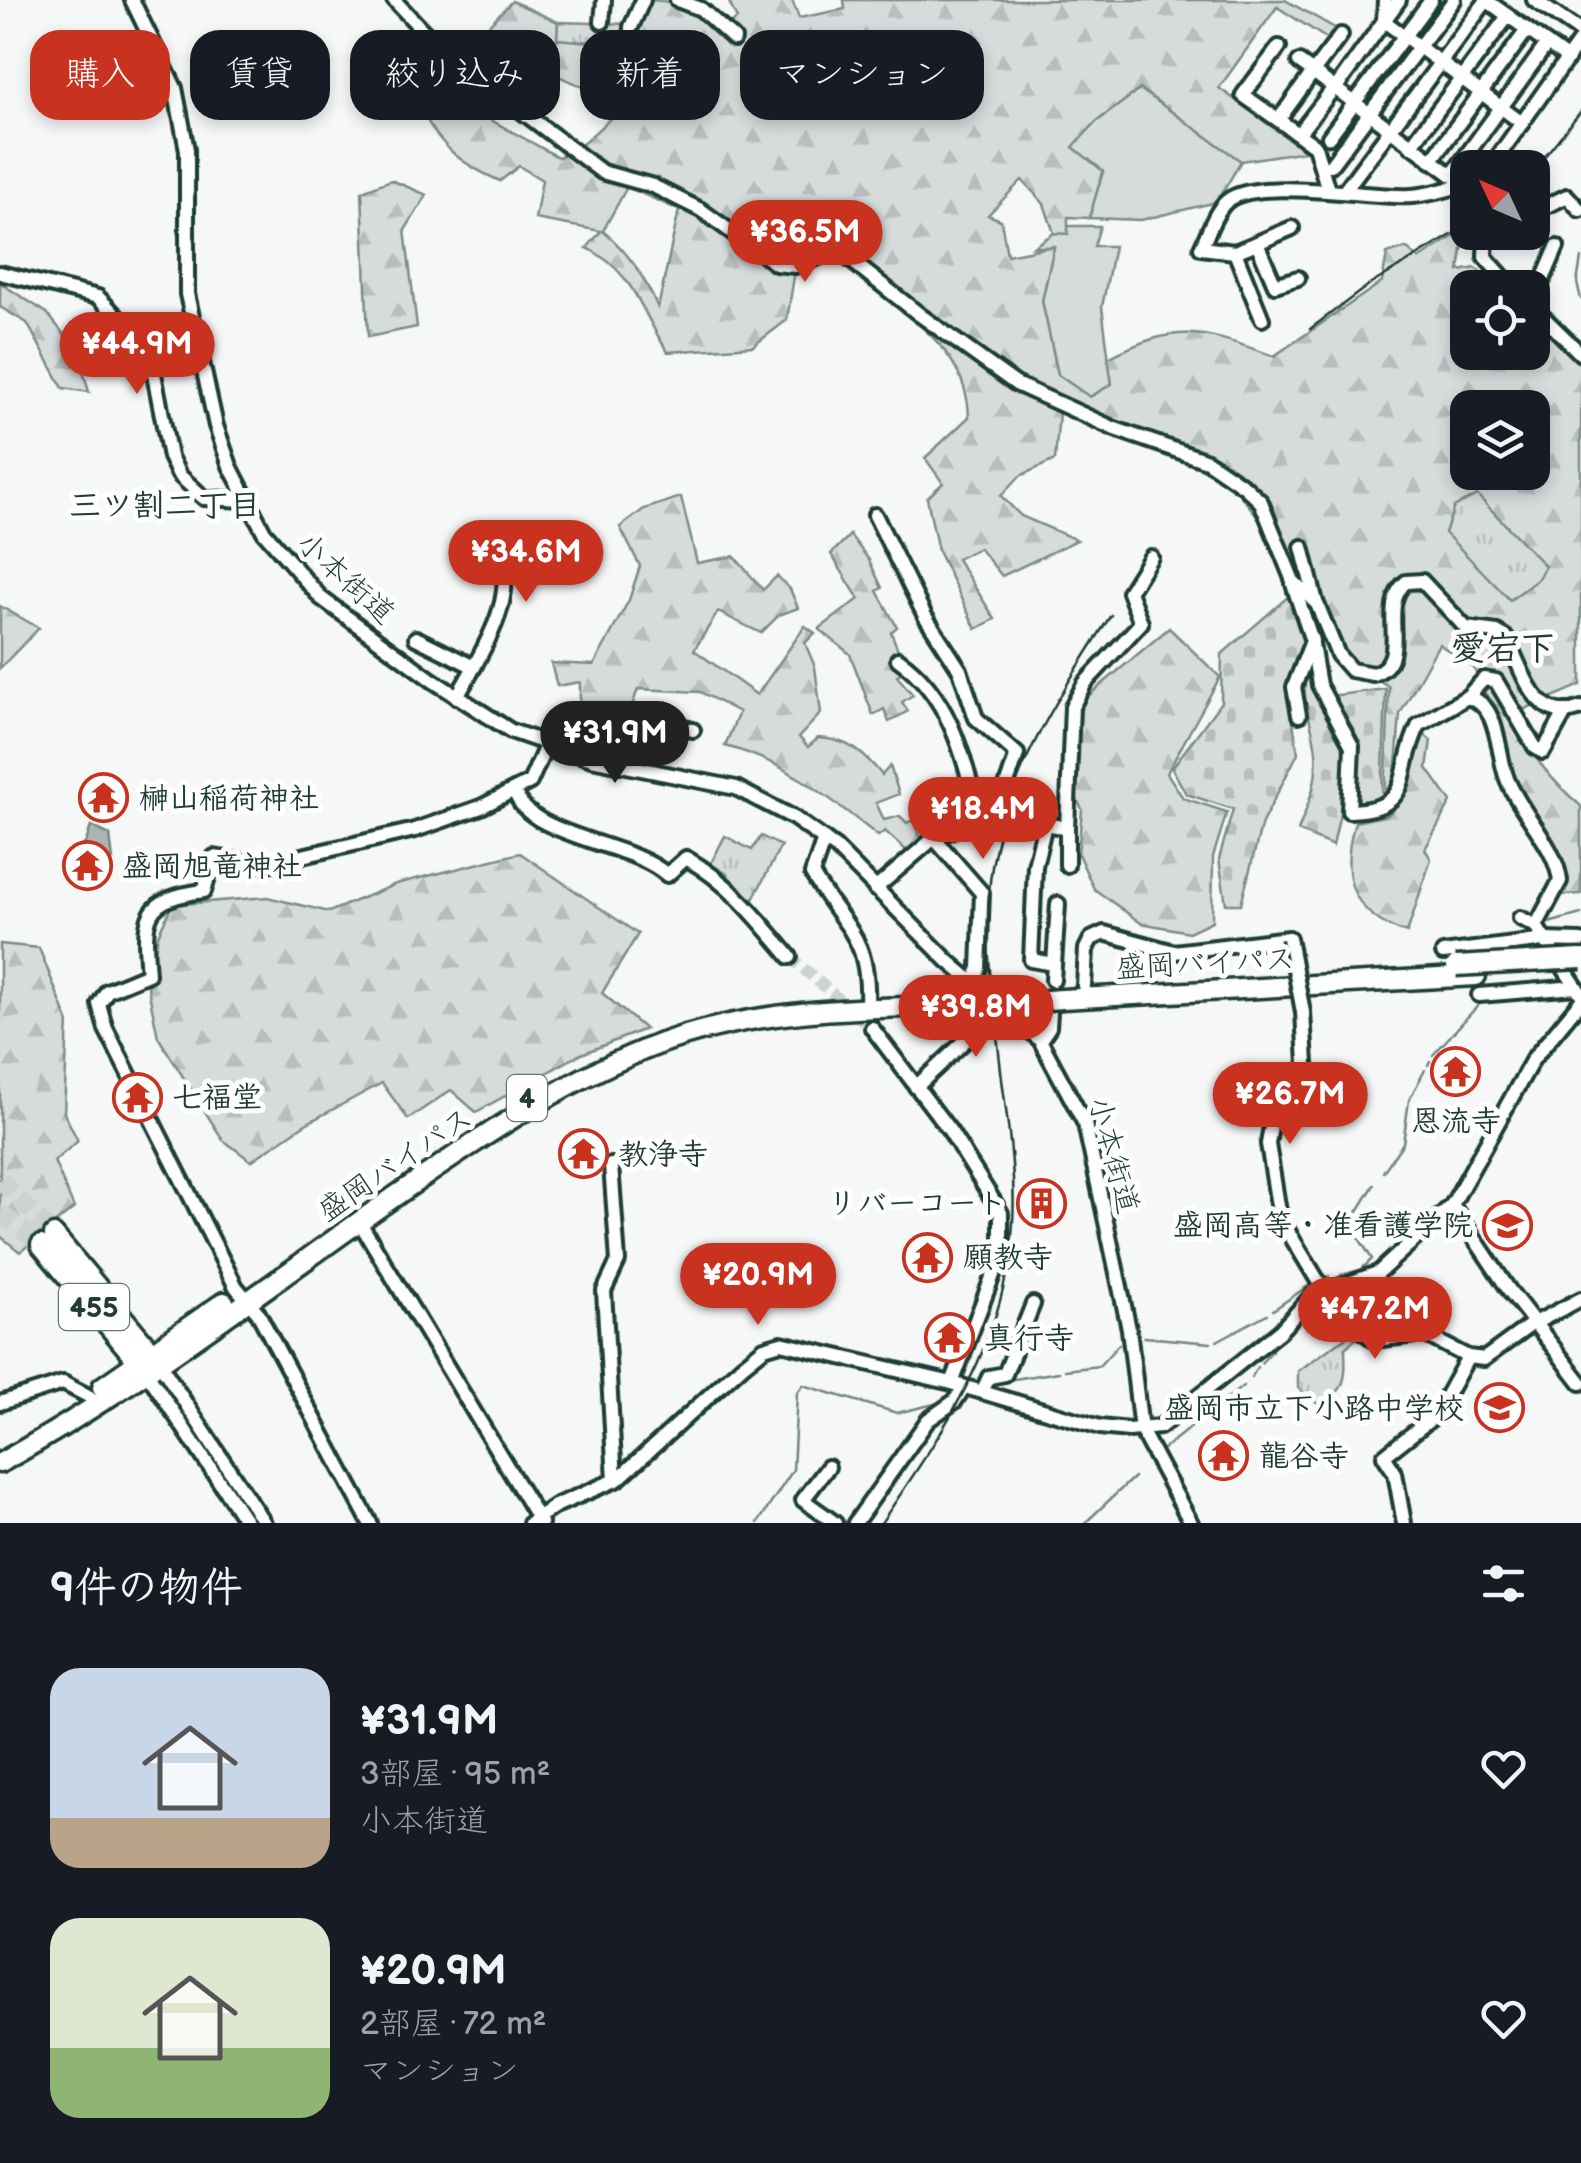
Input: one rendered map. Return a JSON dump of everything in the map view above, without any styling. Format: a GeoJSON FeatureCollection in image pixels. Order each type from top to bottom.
{"type":"FeatureCollection","features":[{"type":"Feature","properties":{"kind":"highway","name":"盛岡バイパス"},"geometry":{"type":"LineString","coordinates":[[1056,994],[1084,986],[1454,957],[1581,960]]}},
{"type":"Feature","properties":{"kind":"highway","name":"盛岡バイパス"},"geometry":{"type":"LineString","coordinates":[[0,1463],[521,1101],[604,1058],[709,1018],[965,993],[1056,994],[1476,976],[1580,988]]}},
{"type":"Feature","properties":{"kind":"highway","name":"盛岡バイパス"},"geometry":{"type":"LineString","coordinates":[[243,1296],[527,1108],[632,1055],[742,1021],[867,1002]]}},
{"type":"Feature","properties":{"kind":"highway","name":"455"},"geometry":{"type":"LineString","coordinates":[[48,1240],[148,1360]]}},
{"type":"Feature","properties":{"kind":"highway","name":"盛岡バイパス"},"geometry":{"type":"LineString","coordinates":[[0,1451],[148,1360]]}},
{"type":"Feature","properties":{"kind":"street","name":"小本街道"},"geometry":{"type":"LineString","coordinates":[[132,0],[175,88],[186,150],[187,294],[216,426],[246,500],[282,558],[321,598],[510,731],[546,746],[617,765],[736,788],[766,802],[824,839],[875,889],[965,993],[1040,1040],[1085,1124],[1129,1329],[1141,1430],[1191,1523]]}},
{"type":"Feature","properties":{"kind":"street"},"geometry":{"type":"LineString","coordinates":[[394,0],[443,52],[602,172],[653,186],[701,210],[776,264],[795,266],[838,250],[1016,384],[1115,429],[1206,460],[1230,475],[1261,502],[1312,644],[1319,686],[1352,746],[1349,811],[1381,809],[1393,801],[1419,725],[1467,696],[1484,679],[1496,681],[1535,747],[1543,752],[1574,709],[1546,703],[1525,684],[1505,637],[1497,632],[1466,628],[1422,581],[1406,582],[1395,594],[1393,658],[1384,669],[1372,674],[1357,673],[1345,664],[1317,604],[1302,547]]}},
{"type":"Feature","properties":{"kind":"street"},"geometry":{"type":"LineString","coordinates":[[602,22],[604,0]]}},
{"type":"Feature","properties":{"kind":"street"},"geometry":{"type":"LineString","coordinates":[[630,27],[642,0]]}},
{"type":"Feature","properties":{"kind":"street"},"geometry":{"type":"LineString","coordinates":[[677,0],[702,9],[734,39]]}},
{"type":"Feature","properties":{"kind":"street"},"geometry":{"type":"LineString","coordinates":[[1384,21],[1385,0]]}},
{"type":"Feature","properties":{"kind":"street"},"geometry":{"type":"LineString","coordinates":[[1303,128],[1399,0]]}},
{"type":"Feature","properties":{"kind":"street"},"geometry":{"type":"LineString","coordinates":[[1330,137],[1431,0]]}},
{"type":"Feature","properties":{"kind":"street"},"geometry":{"type":"LineString","coordinates":[[1331,165],[1454,0]]}},
{"type":"Feature","properties":{"kind":"street"},"geometry":{"type":"LineString","coordinates":[[1345,190],[1486,0],[1568,59]]}},
{"type":"Feature","properties":{"kind":"street"},"geometry":{"type":"LineString","coordinates":[[1503,150],[1581,36],[1539,2]]}},
{"type":"Feature","properties":{"kind":"street"},"geometry":{"type":"LineString","coordinates":[[1411,146],[1508,16]]}},
{"type":"Feature","properties":{"kind":"street"},"geometry":{"type":"LineString","coordinates":[[1384,21],[1522,124]]}},
{"type":"Feature","properties":{"kind":"street"},"geometry":{"type":"LineString","coordinates":[[1431,161],[1527,30]]}},
{"type":"Feature","properties":{"kind":"street"},"geometry":{"type":"LineString","coordinates":[[1282,114],[1341,35]]}},
{"type":"Feature","properties":{"kind":"street"},"geometry":{"type":"LineString","coordinates":[[1470,150],[1547,44]]}},
{"type":"Feature","properties":{"kind":"street"},"geometry":{"type":"LineString","coordinates":[[1279,48],[1243,95],[1315,146],[1328,190]]}},
{"type":"Feature","properties":{"kind":"street"},"geometry":{"type":"LineString","coordinates":[[1298,62],[1450,174]]}},
{"type":"Feature","properties":{"kind":"street"},"geometry":{"type":"LineString","coordinates":[[1292,228],[1235,252],[1201,248],[1224,203],[1242,196],[1345,190],[1406,196],[1450,189]]}},
{"type":"Feature","properties":{"kind":"street"},"geometry":{"type":"LineString","coordinates":[[1550,204],[1566,196],[1580,210]]}},
{"type":"Feature","properties":{"kind":"street"},"geometry":{"type":"LineString","coordinates":[[1257,244],[1275,285],[1298,278]]}},
{"type":"Feature","properties":{"kind":"street"},"geometry":{"type":"LineString","coordinates":[[1547,270],[1557,247]]}},
{"type":"Feature","properties":{"kind":"street"},"geometry":{"type":"LineString","coordinates":[[1235,252],[1262,319]]}},
{"type":"Feature","properties":{"kind":"street"},"geometry":{"type":"LineString","coordinates":[[0,273],[98,297],[128,328],[154,374],[170,457],[179,475],[204,498],[246,500]]}},
{"type":"Feature","properties":{"kind":"street"},"geometry":{"type":"LineString","coordinates":[[1550,324],[1581,354]]}},
{"type":"Feature","properties":{"kind":"street"},"geometry":{"type":"LineString","coordinates":[[875,516],[924,616],[968,684],[976,718],[1017,754],[998,810],[934,838],[875,889]]}},
{"type":"Feature","properties":{"kind":"street"},"geometry":{"type":"LineString","coordinates":[[457,697],[496,625],[508,587],[495,535]]}},
{"type":"Feature","properties":{"kind":"street"},"geometry":{"type":"LineString","coordinates":[[1066,866],[1072,707],[1085,683],[1142,623],[1128,592],[1151,557]]}},
{"type":"Feature","properties":{"kind":"street"},"geometry":{"type":"LineString","coordinates":[[1292,582],[1317,604]]}},
{"type":"Feature","properties":{"kind":"street"},"geometry":{"type":"LineString","coordinates":[[416,638],[474,667]]}},
{"type":"Feature","properties":{"kind":"street"},"geometry":{"type":"LineString","coordinates":[[1299,715],[1294,687],[1312,644]]}},
{"type":"Feature","properties":{"kind":"street"},"geometry":{"type":"LineString","coordinates":[[898,659],[923,678],[950,721],[980,818]]}},
{"type":"Feature","properties":{"kind":"street"},"geometry":{"type":"LineString","coordinates":[[1467,696],[1486,707],[1507,780],[1559,874],[1556,890],[1536,926]]}},
{"type":"Feature","properties":{"kind":"street"},"geometry":{"type":"LineString","coordinates":[[617,765],[637,717],[692,730]]}},
{"type":"Feature","properties":{"kind":"street"},"geometry":{"type":"LineString","coordinates":[[370,1523],[258,1313],[243,1296],[106,1029],[99,1004],[107,991],[148,974],[145,942],[153,906],[167,896],[204,891],[214,857],[263,865],[378,841],[530,782],[546,746]]}},
{"type":"Feature","properties":{"kind":"street"},"geometry":{"type":"LineString","coordinates":[[514,791],[522,808],[544,821],[620,848],[667,875],[686,858],[708,870],[729,885],[790,958]]}},
{"type":"Feature","properties":{"kind":"street"},"geometry":{"type":"LineString","coordinates":[[1016,816],[1068,828]]}},
{"type":"Feature","properties":{"kind":"street"},"geometry":{"type":"LineString","coordinates":[[1046,824],[1035,866],[1031,960],[1054,964]]}},
{"type":"Feature","properties":{"kind":"street"},"geometry":{"type":"LineString","coordinates":[[916,1087],[981,1026],[965,993],[979,968],[982,893],[934,838]]}},
{"type":"Feature","properties":{"kind":"street"},"geometry":{"type":"LineString","coordinates":[[824,839],[812,874],[862,948],[868,965],[867,1002]]}},
{"type":"Feature","properties":{"kind":"street"},"geometry":{"type":"LineString","coordinates":[[1040,1040],[1049,1028],[1056,994],[1058,904]]}},
{"type":"Feature","properties":{"kind":"street"},"geometry":{"type":"LineString","coordinates":[[1520,918],[1536,926],[1580,988]]}},
{"type":"Feature","properties":{"kind":"street"},"geometry":{"type":"LineString","coordinates":[[1084,986],[1086,949],[1091,939],[1104,934],[1174,952],[1288,938],[1304,1012],[1306,1064],[1272,1120],[1268,1144],[1280,1218],[1357,1326],[1374,1340],[1424,1334],[1468,1356],[1490,1356],[1534,1323],[1581,1299]]}},
{"type":"Feature","properties":{"kind":"street"},"geometry":{"type":"LineString","coordinates":[[1454,957],[1544,940],[1581,941]]}},
{"type":"Feature","properties":{"kind":"street"},"geometry":{"type":"LineString","coordinates":[[1479,996],[1580,988]]}},
{"type":"Feature","properties":{"kind":"street"},"geometry":{"type":"LineString","coordinates":[[359,1221],[536,1522],[555,1506],[615,1480],[742,1365],[764,1348],[781,1343],[958,1385],[1100,1427],[1141,1430],[1160,1426],[1280,1331],[1312,1296],[1378,1273],[1452,1205],[1532,1059],[1580,988]]}},
{"type":"Feature","properties":{"kind":"street"},"geometry":{"type":"LineString","coordinates":[[856,1523],[928,1420],[956,1401],[1001,1254],[1003,1224],[998,1202],[872,1028]]}},
{"type":"Feature","properties":{"kind":"street"},"geometry":{"type":"LineString","coordinates":[[610,1164],[618,1261],[604,1292],[615,1480]]}},
{"type":"Feature","properties":{"kind":"street"},"geometry":{"type":"LineString","coordinates":[[1452,1205],[1534,1323],[1581,1382]]}},
{"type":"Feature","properties":{"kind":"street"},"geometry":{"type":"LineString","coordinates":[[982,1392],[989,1377],[1005,1374],[1033,1304]]}},
{"type":"Feature","properties":{"kind":"street"},"geometry":{"type":"LineString","coordinates":[[1404,1523],[1395,1473],[1384,1456],[1436,1414],[1468,1356]]}},
{"type":"Feature","properties":{"kind":"street"},"geometry":{"type":"LineString","coordinates":[[148,1360],[247,1523]]}},
{"type":"Feature","properties":{"kind":"street"},"geometry":{"type":"LineString","coordinates":[[148,1360],[264,1523]]}},
{"type":"Feature","properties":{"kind":"street"},"geometry":{"type":"LineString","coordinates":[[0,1403],[63,1383],[90,1397]]}},
{"type":"Feature","properties":{"kind":"street"},"geometry":{"type":"LineString","coordinates":[[611,1446],[632,1466]]}},
{"type":"Feature","properties":{"kind":"street"},"geometry":{"type":"LineString","coordinates":[[828,1467],[803,1500],[835,1523]]}},
{"type":"Feature","properties":{"kind":"green space"},"geometry":{"type":"Polygon","coordinates":[[[651,0],[671,2],[738,35],[728,25],[737,19],[728,0],[792,0],[799,18],[845,9],[844,0],[1285,0],[1340,31],[1329,40],[1277,7],[1219,88],[1305,151],[1241,161],[1140,89],[1096,122],[1073,147],[1103,171],[1089,218],[1068,217],[1068,234],[1054,233],[1044,204],[1022,180],[988,215],[1001,220],[1007,255],[1054,246],[1042,301],[1058,375],[1090,397],[1112,384],[1108,358],[1154,339],[1209,336],[1274,356],[1382,282],[1387,254],[1406,248],[1419,259],[1450,239],[1450,250],[1462,250],[1459,270],[1450,270],[1450,370],[1550,370],[1550,334],[1581,362],[1581,685],[1511,715],[1541,765],[1581,806],[1581,894],[1562,895],[1569,880],[1566,870],[1513,775],[1496,706],[1482,689],[1474,668],[1439,644],[1400,714],[1395,779],[1385,799],[1389,687],[1329,645],[1293,591],[1266,526],[1215,470],[1069,409],[1059,413],[1055,460],[1020,476],[1001,496],[1021,516],[1077,540],[1002,576],[979,548],[957,559],[995,619],[976,629],[938,551],[927,498],[943,483],[925,458],[969,417],[965,389],[954,364],[938,343],[831,255],[832,236],[801,233],[787,320],[753,346],[668,352],[627,281],[587,248],[601,231],[535,219],[542,180],[519,166],[500,181],[475,169],[446,146],[427,120],[491,120],[558,157],[577,149],[609,120],[720,120],[720,30],[633,30],[651,0]],[[627,187],[603,231],[635,266],[658,308],[679,210],[627,187]]]}},
{"type":"Feature","properties":{"kind":"green space"},"geometry":{"type":"Polygon","coordinates":[[[512,1],[558,22],[558,30],[484,30],[512,1]]]}},
{"type":"Feature","properties":{"kind":"green space"},"geometry":{"type":"Polygon","coordinates":[[[558,22],[625,24],[631,30],[580,30],[580,41],[560,39],[558,22]]]}},
{"type":"Feature","properties":{"kind":"green space"},"geometry":{"type":"Polygon","coordinates":[[[580,37],[580,85],[560,77],[560,39],[580,37]]]}},
{"type":"Feature","properties":{"kind":"green space"},"geometry":{"type":"Polygon","coordinates":[[[1140,89],[1241,161],[1217,202],[1141,220],[1089,218],[1103,171],[1072,147],[1096,122],[1140,89]]]}},
{"type":"Feature","properties":{"kind":"green space"},"geometry":{"type":"Polygon","coordinates":[[[391,180],[427,195],[405,230],[417,327],[368,337],[362,191],[391,180]]]}},
{"type":"Feature","properties":{"kind":"green space"},"geometry":{"type":"Polygon","coordinates":[[[1068,226],[1100,226],[1094,246],[1114,246],[1102,307],[1112,384],[1089,397],[1058,375],[1042,301],[1054,247],[1033,247],[1054,233],[1068,233],[1068,226]]]}},
{"type":"Feature","properties":{"kind":"green space"},"geometry":{"type":"Polygon","coordinates":[[[0,283],[47,313],[78,352],[89,392],[63,388],[27,323],[0,307],[0,283]]]}},
{"type":"Feature","properties":{"kind":"green space"},"geometry":{"type":"Polygon","coordinates":[[[147,321],[162,347],[149,354],[134,328],[147,321]]]}},
{"type":"Feature","properties":{"kind":"green space"},"geometry":{"type":"Polygon","coordinates":[[[1477,495],[1545,566],[1537,580],[1510,600],[1445,533],[1454,507],[1477,495]]]}},
{"type":"Feature","properties":{"kind":"green space"},"geometry":{"type":"Polygon","coordinates":[[[681,497],[697,563],[734,556],[763,590],[777,576],[790,589],[798,608],[779,615],[761,633],[718,612],[694,650],[757,695],[805,626],[815,633],[805,643],[815,667],[821,713],[799,737],[808,747],[818,738],[847,744],[882,775],[890,766],[899,794],[876,803],[884,820],[900,816],[907,823],[914,819],[920,838],[909,853],[885,831],[878,836],[787,771],[725,746],[739,712],[700,692],[638,689],[615,754],[604,751],[616,721],[595,725],[577,744],[560,740],[558,706],[580,703],[580,682],[557,686],[551,663],[594,665],[629,600],[640,566],[620,527],[644,509],[681,497]]]}},
{"type":"Feature","properties":{"kind":"green space"},"geometry":{"type":"Polygon","coordinates":[[[850,535],[869,560],[882,588],[877,591],[897,627],[891,632],[905,668],[897,676],[913,695],[902,702],[908,711],[889,722],[884,709],[873,715],[850,654],[819,629],[859,599],[831,554],[850,535]]]}},
{"type":"Feature","properties":{"kind":"green space"},"geometry":{"type":"Polygon","coordinates":[[[1289,596],[1303,643],[1287,685],[1298,753],[1262,823],[1241,904],[1226,904],[1219,859],[1233,809],[1186,794],[1172,768],[1221,702],[1222,654],[1289,596]]]}},
{"type":"Feature","properties":{"kind":"green space"},"geometry":{"type":"Polygon","coordinates":[[[0,606],[39,628],[0,668],[0,606]]]}},
{"type":"Feature","properties":{"kind":"green space"},"geometry":{"type":"Polygon","coordinates":[[[1169,628],[1220,677],[1167,773],[1183,798],[1227,812],[1213,857],[1212,921],[1189,932],[1141,923],[1094,889],[1078,854],[1082,809],[1072,790],[1081,702],[1169,628]]]}},
{"type":"Feature","properties":{"kind":"green space"},"geometry":{"type":"Polygon","coordinates":[[[1309,665],[1315,687],[1340,734],[1345,756],[1344,795],[1333,846],[1298,831],[1316,772],[1305,698],[1309,665]]]}},
{"type":"Feature","properties":{"kind":"green space"},"geometry":{"type":"Polygon","coordinates":[[[1386,689],[1382,800],[1355,802],[1356,745],[1330,696],[1386,689]]]}},
{"type":"Feature","properties":{"kind":"green space"},"geometry":{"type":"Polygon","coordinates":[[[1423,734],[1431,740],[1427,768],[1451,802],[1425,849],[1431,859],[1407,933],[1388,926],[1362,904],[1354,891],[1348,859],[1355,822],[1388,815],[1403,798],[1423,734]]]}},
{"type":"Feature","properties":{"kind":"green space"},"geometry":{"type":"Polygon","coordinates":[[[725,836],[752,850],[761,836],[781,846],[750,905],[726,873],[710,865],[725,836]]]}},
{"type":"Feature","properties":{"kind":"green space"},"geometry":{"type":"Polygon","coordinates":[[[520,853],[638,934],[602,993],[645,1029],[579,1055],[476,1112],[451,1090],[408,1119],[382,1083],[304,1125],[251,1161],[223,1140],[158,1037],[148,988],[158,935],[172,905],[267,897],[329,912],[396,884],[520,853]]]}},
{"type":"Feature","properties":{"kind":"green space"},"geometry":{"type":"Polygon","coordinates":[[[0,944],[39,948],[68,1021],[64,1113],[78,1141],[54,1161],[74,1208],[20,1252],[0,1236],[0,944]]]}},
{"type":"Feature","properties":{"kind":"green space"},"geometry":{"type":"Polygon","coordinates":[[[1356,1330],[1360,1335],[1345,1348],[1345,1375],[1340,1389],[1320,1406],[1298,1388],[1298,1371],[1356,1330]]]}},
{"type":"Feature","properties":{"kind":"water"},"geometry":{"type":"Polygon","coordinates":[[[91,826],[110,835],[113,860],[93,865],[74,856],[86,842],[91,826]]]}},
{"type":"Feature","properties":{"kind":"waterway"},"geometry":{"type":"LineString","coordinates":[[1581,258],[1577,283],[1581,299]]}},
{"type":"Feature","properties":{"kind":"waterway"},"geometry":{"type":"LineString","coordinates":[[1545,924],[1581,914]]}},
{"type":"Feature","properties":{"kind":"waterway"},"geometry":{"type":"LineString","coordinates":[[1510,939],[1530,931]]}},
{"type":"Feature","properties":{"kind":"waterway"},"geometry":{"type":"LineString","coordinates":[[1433,1055],[1482,1001]]}},
{"type":"Feature","properties":{"kind":"waterway"},"geometry":{"type":"LineString","coordinates":[[1428,1065],[1430,1061]]}},
{"type":"Feature","properties":{"kind":"waterway"},"geometry":{"type":"LineString","coordinates":[[1383,1172],[1403,1143],[1409,1100],[1425,1070]]}},
{"type":"Feature","properties":{"kind":"waterway"},"geometry":{"type":"LineString","coordinates":[[1341,1275],[1361,1270],[1372,1259],[1350,1224],[1374,1185]]}},
{"type":"Feature","properties":{"kind":"waterway"},"geometry":{"type":"LineString","coordinates":[[1273,1310],[1311,1284]]}},
{"type":"Feature","properties":{"kind":"waterway"},"geometry":{"type":"LineString","coordinates":[[1217,1341],[1267,1314]]}},
{"type":"Feature","properties":{"kind":"waterway"},"geometry":{"type":"LineString","coordinates":[[1144,1337],[1211,1343]]}},
{"type":"Feature","properties":{"kind":"waterway"},"geometry":{"type":"LineString","coordinates":[[1065,1370],[1099,1366],[1119,1344]]}},
{"type":"Feature","properties":{"kind":"waterway"},"geometry":{"type":"LineString","coordinates":[[1261,1363],[1272,1351]]}},
{"type":"Feature","properties":{"kind":"waterway"},"geometry":{"type":"LineString","coordinates":[[1252,1377],[1257,1367]]}},
{"type":"Feature","properties":{"kind":"waterway"},"geometry":{"type":"LineString","coordinates":[[1014,1379],[1059,1372]]}},
{"type":"Feature","properties":{"kind":"waterway"},"geometry":{"type":"LineString","coordinates":[[758,1523],[793,1470],[797,1393],[803,1385],[897,1413],[943,1402]]}},
{"type":"Feature","properties":{"kind":"waterway"},"geometry":{"type":"LineString","coordinates":[[1163,1449],[1243,1386]]}},
{"type":"Feature","properties":{"kind":"waterway"},"geometry":{"type":"LineString","coordinates":[[1085,1523],[1134,1477]]}},
{"type":"Feature","properties":{"kind":"tunnel"},"geometry":{"type":"LineString","coordinates":[[790,957],[872,1028]]}},
{"type":"Feature","properties":{"kind":"tunnel"},"geometry":{"type":"LineString","coordinates":[[0,1180],[54,1235]]}},
{"type":"Feature","properties":{"kind":"tunnel"},"geometry":{"type":"LineString","coordinates":[[0,1212],[41,1245]]}},
{"type":"Feature","properties":{"kind":"railway"},"geometry":{"type":"LineString","coordinates":[[1550,150],[1581,111]]}},
{"type":"Feature","properties":{"kind":"railway"},"geometry":{"type":"LineString","coordinates":[[1310,329],[1366,287],[1450,236]]}},
{"type":"Feature","properties":{"kind":"railway"},"geometry":{"type":"LineString","coordinates":[[881,1523],[969,1382],[999,1306],[1014,1203],[990,969],[992,867],[1010,798],[1023,766],[1055,705],[1111,615]]}},
{"type":"Feature","properties":{"kind":"place","name":"榊山稲荷神社"},"geometry":{"type":"Point","coordinates":[104,798]}},
{"type":"Feature","properties":{"kind":"place","name":"盛岡旭竜神社"},"geometry":{"type":"Point","coordinates":[87,866]}},
{"type":"Feature","properties":{"kind":"place","name":"恩流寺"},"geometry":{"type":"Point","coordinates":[1456,1072]}},
{"type":"Feature","properties":{"kind":"place","name":"七福堂"},"geometry":{"type":"Point","coordinates":[137,1097]}},
{"type":"Feature","properties":{"kind":"place","name":"教浄寺"},"geometry":{"type":"Point","coordinates":[583,1154]}},
{"type":"Feature","properties":{"kind":"place","name":"リバーコート"},"geometry":{"type":"Point","coordinates":[1042,1203]}},
{"type":"Feature","properties":{"kind":"place","name":"盛岡高等・准看護学院"},"geometry":{"type":"Point","coordinates":[1508,1225]}},
{"type":"Feature","properties":{"kind":"place","name":"願教寺"},"geometry":{"type":"Point","coordinates":[928,1257]}},
{"type":"Feature","properties":{"kind":"place","name":"真行寺"},"geometry":{"type":"Point","coordinates":[949,1338]}},
{"type":"Feature","properties":{"kind":"place","name":"盛岡市立下小路中学校"},"geometry":{"type":"Point","coordinates":[1499,1408]}},
{"type":"Feature","properties":{"kind":"place","name":"龍谷寺"},"geometry":{"type":"Point","coordinates":[1224,1456]}},
{"type":"Feature","properties":{"kind":"district","name":"三ツ割二丁目"},"geometry":{"type":"Point","coordinates":[165,505]}},
{"type":"Feature","properties":{"kind":"district","name":"愛宕下"},"geometry":{"type":"Point","coordinates":[1503,648]}}]}
